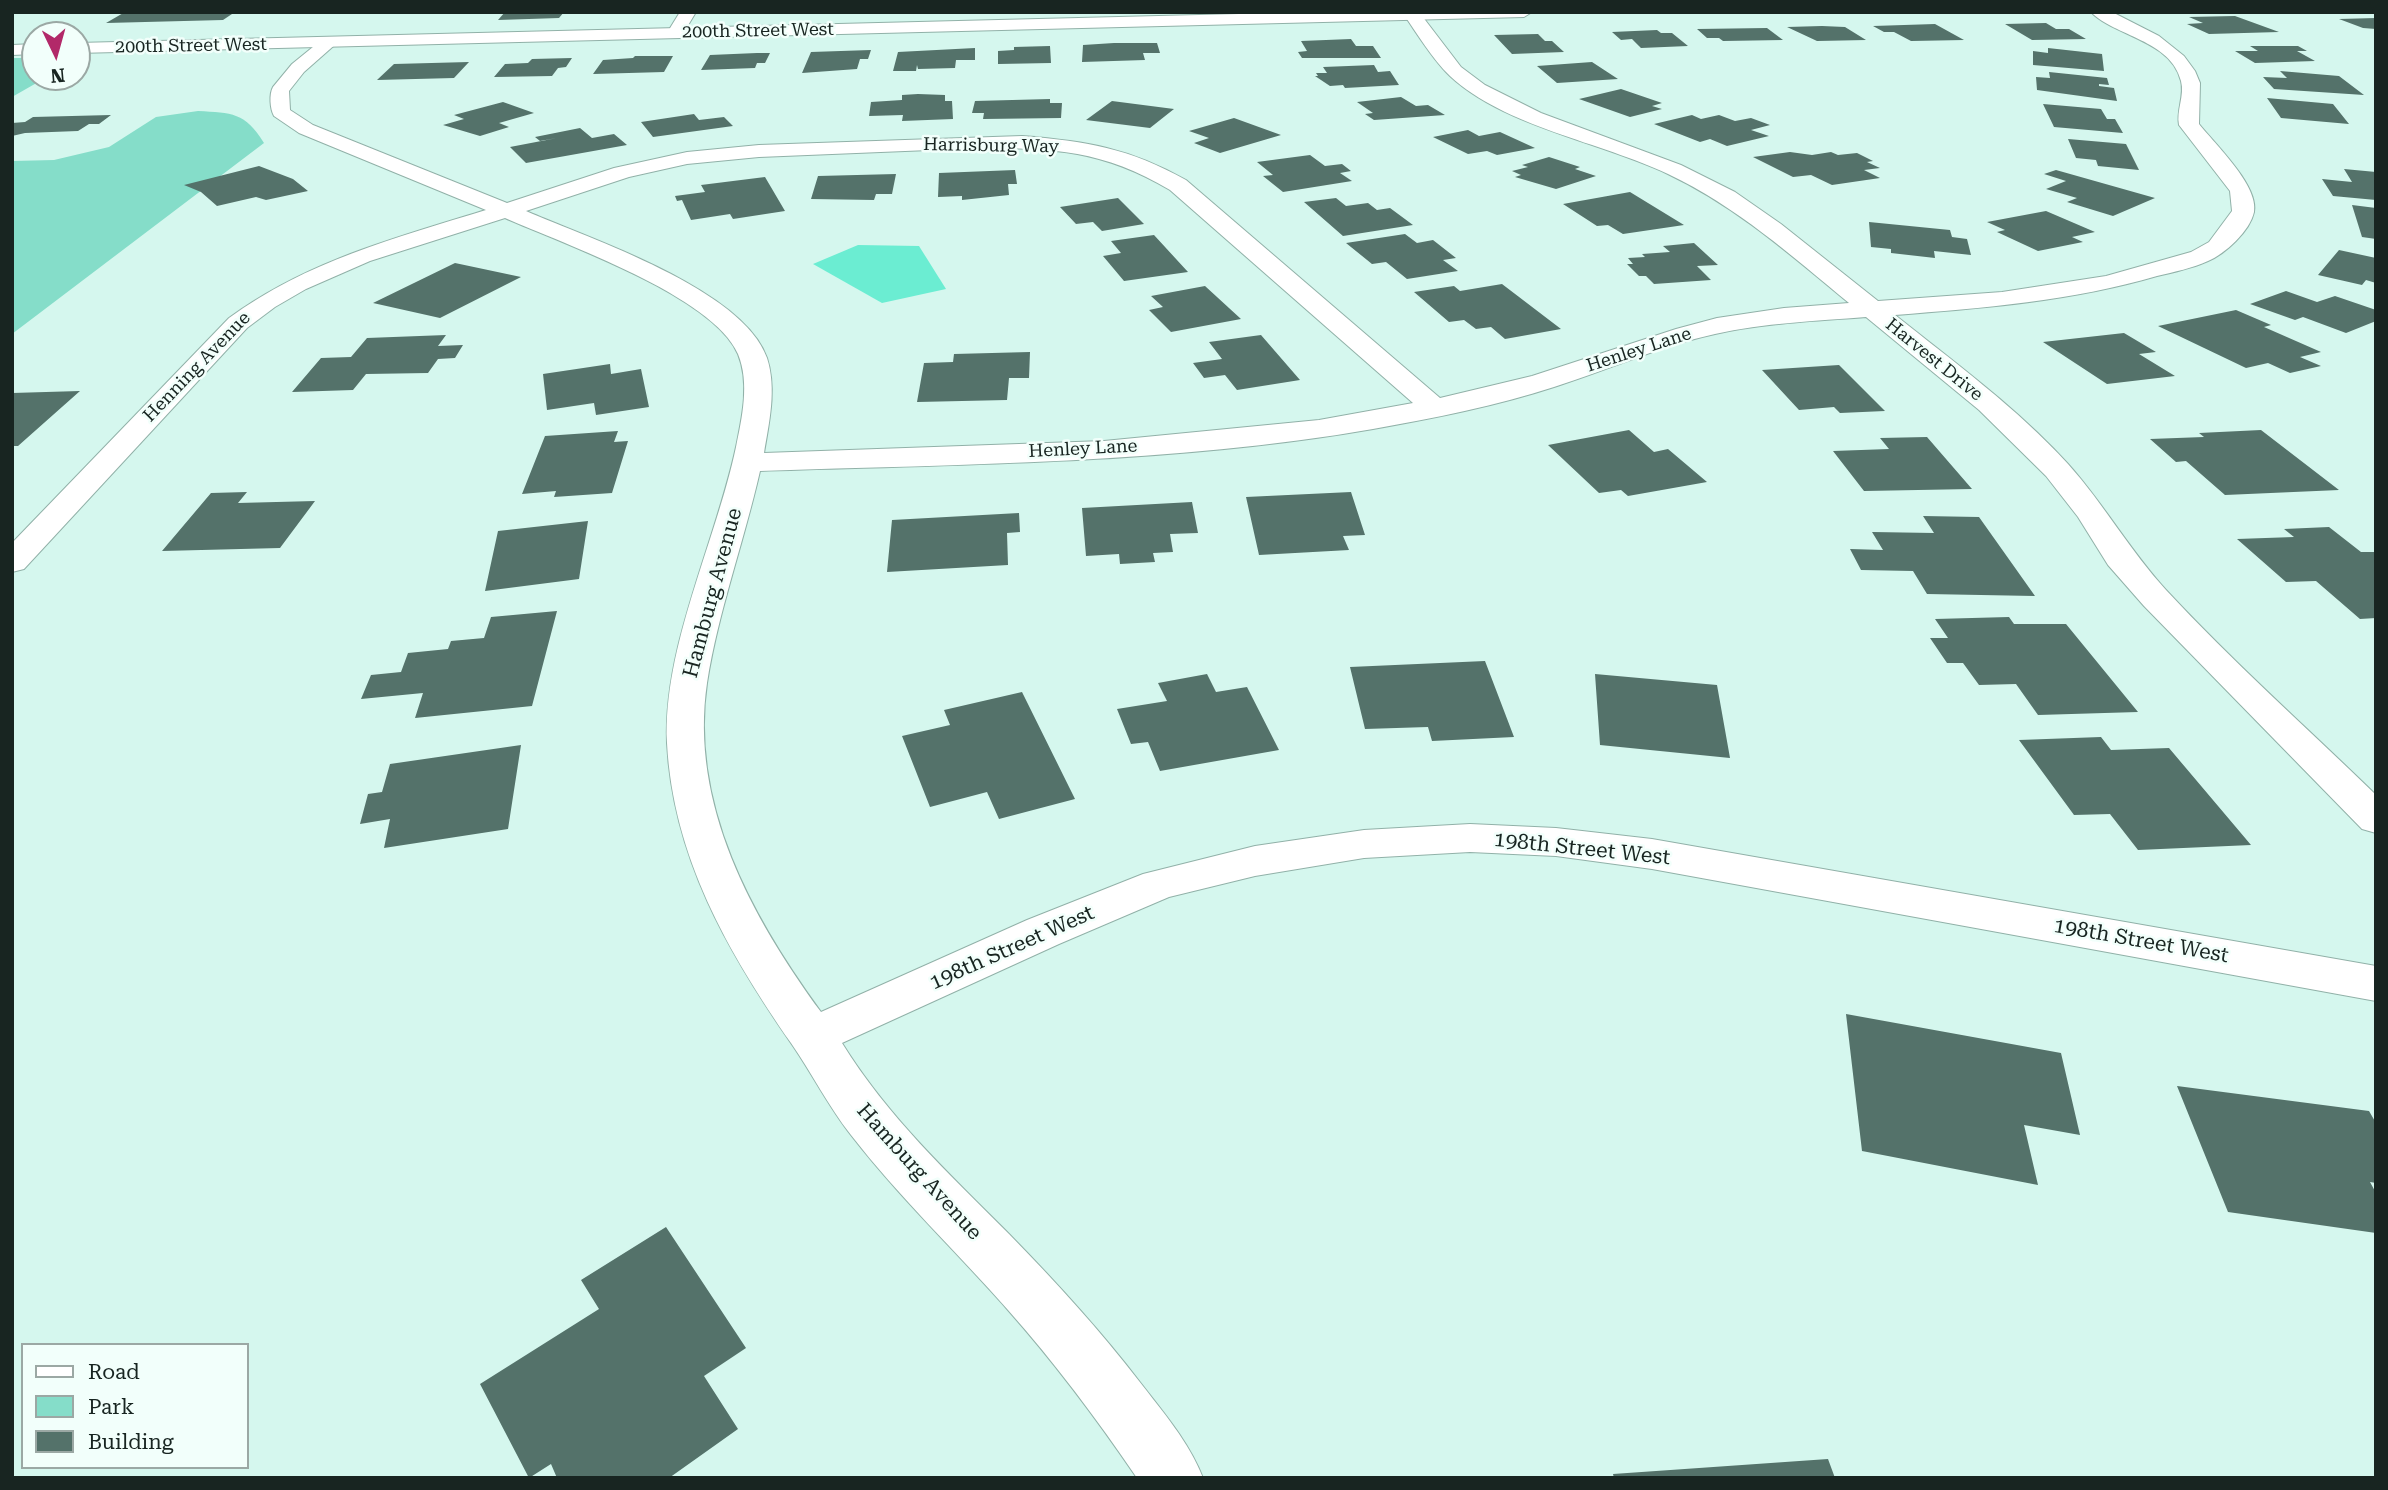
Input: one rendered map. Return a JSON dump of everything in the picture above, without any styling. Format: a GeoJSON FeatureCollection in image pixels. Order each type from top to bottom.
{"type":"FeatureCollection","features":[{"type":"Feature","properties":{"kind":"street"},"geometry":{"type":"LineString","coordinates":[[676,33],[688,12]]}},
{"type":"Feature","properties":{"kind":"street","name":"200th Street West"},"geometry":{"type":"LineString","coordinates":[[91,48],[676,33],[1079,18],[1524,12]]}},
{"type":"Feature","properties":{"kind":"street","name":"Henley Lane"},"geometry":{"type":"LineString","coordinates":[[747,463],[1104,450],[1319,429],[1435,408],[1542,382],[1685,334],[1717,326],[1784,316],[2002,299],[2108,283],[2199,257],[2217,247],[2229,235],[2243,211],[2241,190],[2189,125],[2186,116],[2192,88],[2190,79],[2179,62],[2159,44],[2099,12]]}},
{"type":"Feature","properties":{"kind":"street","name":"Harvest Drive"},"geometry":{"type":"LineString","coordinates":[[1411,14],[1455,71],[1478,89],[1534,117],[1664,165],[1727,197],[1773,229],[1989,404],[2057,470],[2091,513],[2120,558],[2156,599],[2376,820]]}},
{"type":"Feature","properties":{"kind":"street","name":"Hamburg Avenue"},"geometry":{"type":"LineString","coordinates":[[349,27],[307,59],[284,83],[278,96],[281,112],[306,129],[506,210],[685,289],[710,306],[735,331],[754,359],[759,384],[757,415],[747,463],[699,634],[689,683],[684,729],[697,816],[710,858],[766,972],[813,1037],[846,1091],[878,1130],[1048,1313],[1130,1416],[1174,1478]]}},
{"type":"Feature","properties":{"kind":"street","name":"Harrisburg Way"},"geometry":{"type":"LineString","coordinates":[[506,210],[619,172],[710,155],[1006,142],[1098,152],[1145,166],[1178,185],[1435,408]]}},
{"type":"Feature","properties":{"kind":"street","name":"Henning Avenue"},"geometry":{"type":"LineString","coordinates":[[12,562],[238,323],[259,305],[309,276],[335,265],[506,210]]}},
{"type":"Feature","properties":{"kind":"street","name":"198th Street West"},"geometry":{"type":"LineString","coordinates":[[813,1037],[1042,932],[1158,886],[1269,859],[1364,844],[1470,838],[1556,842],[1652,854],[2376,984]]}},
{"type":"Feature","properties":{"kind":"green space"},"geometry":{"type":"Polygon","coordinates":[[[12,58],[21,58],[22,91],[12,97],[12,58]]]}},
{"type":"Feature","properties":{"kind":"green space"},"geometry":{"type":"Polygon","coordinates":[[[198,111],[237,116],[250,125],[264,143],[12,334],[12,161],[54,160],[109,147],[156,117],[198,111]]]}},
{"type":"Feature","properties":{"kind":"shaded area"},"geometry":{"type":"Polygon","coordinates":[[[858,245],[919,246],[946,289],[882,303],[813,264],[858,245]]]}},
{"type":"Feature","properties":{"kind":"building"},"geometry":{"type":"Polygon","coordinates":[[[125,12],[235,12],[223,20],[106,23],[125,12]]]}},
{"type":"Feature","properties":{"kind":"building"},"geometry":{"type":"Polygon","coordinates":[[[505,12],[564,12],[559,18],[498,20],[505,12]]]}},
{"type":"Feature","properties":{"kind":"building"},"geometry":{"type":"Polygon","coordinates":[[[2235,16],[2279,32],[2209,34],[2187,24],[2203,23],[2189,17],[2235,16]]]}},
{"type":"Feature","properties":{"kind":"building"},"geometry":{"type":"Polygon","coordinates":[[[2376,18],[2376,29],[2363,28],[2339,19],[2376,18]]]}},
{"type":"Feature","properties":{"kind":"building"},"geometry":{"type":"Polygon","coordinates":[[[2046,23],[2056,29],[2069,29],[2086,39],[2032,40],[2005,24],[2046,23]]]}},
{"type":"Feature","properties":{"kind":"building"},"geometry":{"type":"Polygon","coordinates":[[[1935,24],[1964,40],[1911,41],[1894,32],[1884,32],[1873,26],[1935,24]]]}},
{"type":"Feature","properties":{"kind":"building"},"geometry":{"type":"Polygon","coordinates":[[[1787,27],[1845,27],[1866,40],[1817,41],[1787,27]]]}},
{"type":"Feature","properties":{"kind":"building"},"geometry":{"type":"Polygon","coordinates":[[[1767,28],[1783,40],[1723,41],[1719,38],[1707,38],[1697,29],[1767,28]]]}},
{"type":"Feature","properties":{"kind":"building"},"geometry":{"type":"Polygon","coordinates":[[[1657,30],[1661,33],[1672,33],[1688,46],[1641,48],[1632,39],[1621,40],[1612,32],[1657,30]]]}},
{"type":"Feature","properties":{"kind":"building"},"geometry":{"type":"Polygon","coordinates":[[[1538,34],[1545,41],[1552,41],[1564,52],[1512,54],[1494,35],[1538,34]]]}},
{"type":"Feature","properties":{"kind":"building"},"geometry":{"type":"Polygon","coordinates":[[[1351,39],[1356,46],[1373,46],[1381,58],[1302,58],[1298,52],[1307,51],[1301,41],[1351,39]]]}},
{"type":"Feature","properties":{"kind":"building"},"geometry":{"type":"Polygon","coordinates":[[[1157,43],[1160,53],[1143,53],[1145,60],[1082,62],[1083,45],[1157,43]]]}},
{"type":"Feature","properties":{"kind":"building"},"geometry":{"type":"Polygon","coordinates":[[[1050,46],[1051,63],[998,64],[998,51],[1014,50],[1014,47],[1050,46]]]}},
{"type":"Feature","properties":{"kind":"building"},"geometry":{"type":"Polygon","coordinates":[[[2250,46],[2298,46],[2307,51],[2297,51],[2315,61],[2255,63],[2235,51],[2258,51],[2250,46]]]}},
{"type":"Feature","properties":{"kind":"building"},"geometry":{"type":"Polygon","coordinates":[[[975,48],[975,60],[956,60],[955,68],[918,69],[917,65],[916,71],[893,71],[898,52],[975,48]]]}},
{"type":"Feature","properties":{"kind":"building"},"geometry":{"type":"Polygon","coordinates":[[[2048,48],[2102,54],[2104,71],[2033,65],[2033,51],[2048,53],[2048,48]]]}},
{"type":"Feature","properties":{"kind":"building"},"geometry":{"type":"Polygon","coordinates":[[[871,50],[868,59],[860,59],[857,69],[802,73],[811,52],[871,50]]]}},
{"type":"Feature","properties":{"kind":"building"},"geometry":{"type":"Polygon","coordinates":[[[770,53],[765,63],[757,63],[755,68],[701,70],[710,55],[770,53]]]}},
{"type":"Feature","properties":{"kind":"building"},"geometry":{"type":"Polygon","coordinates":[[[635,56],[673,56],[664,72],[593,74],[603,60],[635,56]]]}},
{"type":"Feature","properties":{"kind":"building"},"geometry":{"type":"Polygon","coordinates":[[[572,58],[566,67],[558,68],[552,76],[494,77],[505,64],[528,63],[532,59],[572,58]]]}},
{"type":"Feature","properties":{"kind":"building"},"geometry":{"type":"Polygon","coordinates":[[[469,62],[454,78],[377,80],[394,64],[469,62]]]}},
{"type":"Feature","properties":{"kind":"building"},"geometry":{"type":"Polygon","coordinates":[[[1592,62],[1618,79],[1557,83],[1537,66],[1592,62]]]}},
{"type":"Feature","properties":{"kind":"building"},"geometry":{"type":"Polygon","coordinates":[[[1374,65],[1378,72],[1390,71],[1399,85],[1345,88],[1343,85],[1330,86],[1315,76],[1318,76],[1316,73],[1327,73],[1323,67],[1374,65]]]}},
{"type":"Feature","properties":{"kind":"building"},"geometry":{"type":"Polygon","coordinates":[[[2280,71],[2339,76],[2364,95],[2274,89],[2263,77],[2287,78],[2280,71]]]}},
{"type":"Feature","properties":{"kind":"building"},"geometry":{"type":"Polygon","coordinates":[[[2049,72],[2107,78],[2109,85],[2099,86],[2114,88],[2117,101],[2037,90],[2036,77],[2050,78],[2049,72]]]}},
{"type":"Feature","properties":{"kind":"building"},"geometry":{"type":"Polygon","coordinates":[[[1621,89],[1662,103],[1652,106],[1662,109],[1630,117],[1579,99],[1621,89]]]}},
{"type":"Feature","properties":{"kind":"building"},"geometry":{"type":"Polygon","coordinates":[[[902,95],[945,95],[945,101],[952,101],[953,119],[902,121],[903,115],[869,116],[871,102],[902,100],[902,95]]]}},
{"type":"Feature","properties":{"kind":"building"},"geometry":{"type":"Polygon","coordinates":[[[1401,97],[1416,106],[1428,105],[1445,115],[1374,120],[1365,114],[1373,113],[1357,102],[1401,97]]]}},
{"type":"Feature","properties":{"kind":"building"},"geometry":{"type":"Polygon","coordinates":[[[2267,98],[2333,104],[2349,124],[2281,118],[2267,98]]]}},
{"type":"Feature","properties":{"kind":"building"},"geometry":{"type":"Polygon","coordinates":[[[1050,99],[1050,103],[1062,103],[1061,118],[983,119],[984,113],[972,113],[975,101],[1050,99]]]}},
{"type":"Feature","properties":{"kind":"building"},"geometry":{"type":"Polygon","coordinates":[[[1112,101],[1174,109],[1150,128],[1086,120],[1112,101]]]}},
{"type":"Feature","properties":{"kind":"building"},"geometry":{"type":"Polygon","coordinates":[[[503,102],[534,113],[499,123],[509,127],[480,136],[443,125],[464,119],[454,115],[503,102]]]}},
{"type":"Feature","properties":{"kind":"building"},"geometry":{"type":"Polygon","coordinates":[[[2043,104],[2101,109],[2107,119],[2115,119],[2123,133],[2054,127],[2043,104]]]}},
{"type":"Feature","properties":{"kind":"building"},"geometry":{"type":"Polygon","coordinates":[[[694,114],[699,120],[724,117],[733,126],[653,137],[641,122],[694,114]]]}},
{"type":"Feature","properties":{"kind":"building"},"geometry":{"type":"Polygon","coordinates":[[[111,115],[99,124],[89,124],[78,131],[12,136],[12,123],[25,122],[33,117],[111,115]]]}},
{"type":"Feature","properties":{"kind":"building"},"geometry":{"type":"Polygon","coordinates":[[[1692,115],[1701,119],[1719,115],[1735,121],[1751,118],[1770,125],[1751,130],[1769,136],[1727,146],[1710,139],[1700,142],[1654,124],[1692,115]]]}},
{"type":"Feature","properties":{"kind":"building"},"geometry":{"type":"Polygon","coordinates":[[[1234,118],[1281,135],[1220,153],[1194,143],[1209,138],[1189,131],[1234,118]]]}},
{"type":"Feature","properties":{"kind":"building"},"geometry":{"type":"Polygon","coordinates":[[[580,128],[592,138],[614,134],[627,145],[526,163],[510,147],[557,138],[540,141],[535,137],[580,128]]]}},
{"type":"Feature","properties":{"kind":"building"},"geometry":{"type":"Polygon","coordinates":[[[1468,130],[1479,136],[1500,132],[1535,148],[1497,155],[1487,151],[1468,154],[1433,137],[1468,130]]]}},
{"type":"Feature","properties":{"kind":"building"},"geometry":{"type":"Polygon","coordinates":[[[2068,139],[2126,144],[2139,170],[2098,166],[2096,160],[2076,158],[2068,139]]]}},
{"type":"Feature","properties":{"kind":"building"},"geometry":{"type":"Polygon","coordinates":[[[1790,152],[1812,155],[1831,152],[1838,155],[1857,153],[1880,168],[1864,170],[1880,178],[1832,185],[1811,175],[1793,177],[1753,157],[1790,152]]]}},
{"type":"Feature","properties":{"kind":"building"},"geometry":{"type":"Polygon","coordinates":[[[1310,155],[1325,166],[1342,164],[1351,171],[1340,173],[1352,181],[1283,192],[1263,176],[1273,175],[1257,162],[1310,155]]]}},
{"type":"Feature","properties":{"kind":"building"},"geometry":{"type":"Polygon","coordinates":[[[1549,157],[1580,167],[1575,169],[1596,176],[1556,189],[1515,177],[1521,175],[1512,171],[1549,157]]]}},
{"type":"Feature","properties":{"kind":"building"},"geometry":{"type":"Polygon","coordinates":[[[259,166],[293,179],[308,191],[266,200],[256,197],[217,206],[201,192],[184,185],[259,166]]]}},
{"type":"Feature","properties":{"kind":"building"},"geometry":{"type":"Polygon","coordinates":[[[2344,169],[2376,172],[2376,200],[2333,196],[2322,179],[2352,182],[2344,169]]]}},
{"type":"Feature","properties":{"kind":"building"},"geometry":{"type":"Polygon","coordinates":[[[1015,170],[1017,184],[1008,184],[1009,195],[962,200],[962,196],[938,197],[939,173],[1015,170]]]}},
{"type":"Feature","properties":{"kind":"building"},"geometry":{"type":"Polygon","coordinates":[[[2056,170],[2155,198],[2113,216],[2067,202],[2077,198],[2046,189],[2066,181],[2044,174],[2056,170]]]}},
{"type":"Feature","properties":{"kind":"building"},"geometry":{"type":"Polygon","coordinates":[[[896,174],[892,194],[876,194],[874,200],[811,199],[818,176],[896,174]]]}},
{"type":"Feature","properties":{"kind":"building"},"geometry":{"type":"Polygon","coordinates":[[[765,177],[785,211],[733,219],[730,214],[691,220],[682,200],[677,201],[675,196],[705,192],[701,185],[765,177]]]}},
{"type":"Feature","properties":{"kind":"building"},"geometry":{"type":"Polygon","coordinates":[[[1630,192],[1684,225],[1623,234],[1608,225],[1597,226],[1563,204],[1630,192]]]}},
{"type":"Feature","properties":{"kind":"building"},"geometry":{"type":"Polygon","coordinates":[[[1118,198],[1144,224],[1102,231],[1093,222],[1076,224],[1060,207],[1118,198]]]}},
{"type":"Feature","properties":{"kind":"building"},"geometry":{"type":"Polygon","coordinates":[[[1336,198],[1346,206],[1368,203],[1377,210],[1390,208],[1413,225],[1343,236],[1304,202],[1336,198]]]}},
{"type":"Feature","properties":{"kind":"building"},"geometry":{"type":"Polygon","coordinates":[[[2352,205],[2376,208],[2376,239],[2362,237],[2352,205]]]}},
{"type":"Feature","properties":{"kind":"building"},"geometry":{"type":"Polygon","coordinates":[[[2046,211],[2095,232],[2072,237],[2083,242],[2038,251],[1997,232],[2005,230],[1987,222],[2046,211]]]}},
{"type":"Feature","properties":{"kind":"building"},"geometry":{"type":"Polygon","coordinates":[[[1869,222],[1950,230],[1952,237],[1967,239],[1971,255],[1934,251],[1935,258],[1891,253],[1891,249],[1871,247],[1869,222]]]}},
{"type":"Feature","properties":{"kind":"building"},"geometry":{"type":"Polygon","coordinates":[[[1405,234],[1417,243],[1433,240],[1456,258],[1443,260],[1458,271],[1407,279],[1386,262],[1372,264],[1346,243],[1405,234]]]}},
{"type":"Feature","properties":{"kind":"building"},"geometry":{"type":"Polygon","coordinates":[[[1154,235],[1188,272],[1124,281],[1103,256],[1121,253],[1111,241],[1154,235]]]}},
{"type":"Feature","properties":{"kind":"building"},"geometry":{"type":"Polygon","coordinates":[[[1694,243],[1718,265],[1697,266],[1711,280],[1654,284],[1646,276],[1639,276],[1627,264],[1633,264],[1628,258],[1645,257],[1642,254],[1670,252],[1663,246],[1694,243]]]}},
{"type":"Feature","properties":{"kind":"building"},"geometry":{"type":"Polygon","coordinates":[[[2339,250],[2376,258],[2376,283],[2366,280],[2362,285],[2318,275],[2339,250]]]}},
{"type":"Feature","properties":{"kind":"building"},"geometry":{"type":"Polygon","coordinates":[[[455,263],[521,277],[440,318],[373,303],[455,263]]]}},
{"type":"Feature","properties":{"kind":"building"},"geometry":{"type":"Polygon","coordinates":[[[1502,284],[1561,329],[1505,339],[1491,327],[1476,329],[1464,320],[1449,322],[1414,292],[1454,286],[1460,291],[1502,284]]]}},
{"type":"Feature","properties":{"kind":"building"},"geometry":{"type":"Polygon","coordinates":[[[1205,286],[1241,319],[1171,332],[1149,310],[1163,307],[1151,296],[1205,286]]]}},
{"type":"Feature","properties":{"kind":"building"},"geometry":{"type":"Polygon","coordinates":[[[2286,291],[2317,302],[2335,296],[2376,310],[2376,321],[2346,333],[2303,317],[2295,320],[2250,304],[2286,291]]]}},
{"type":"Feature","properties":{"kind":"building"},"geometry":{"type":"Polygon","coordinates":[[[2236,310],[2271,325],[2264,327],[2321,352],[2300,357],[2321,366],[2290,373],[2268,363],[2246,368],[2158,326],[2236,310]]]}},
{"type":"Feature","properties":{"kind":"building"},"geometry":{"type":"Polygon","coordinates":[[[2124,333],[2156,352],[2139,354],[2175,376],[2107,384],[2043,342],[2124,333]]]}},
{"type":"Feature","properties":{"kind":"building"},"geometry":{"type":"Polygon","coordinates":[[[446,335],[438,346],[463,345],[455,358],[438,359],[428,373],[366,374],[353,390],[292,392],[321,358],[351,357],[367,338],[446,335]]]}},
{"type":"Feature","properties":{"kind":"building"},"geometry":{"type":"Polygon","coordinates":[[[1261,335],[1300,380],[1237,390],[1225,375],[1204,378],[1193,363],[1222,359],[1209,342],[1261,335]]]}},
{"type":"Feature","properties":{"kind":"building"},"geometry":{"type":"Polygon","coordinates":[[[1030,352],[1029,378],[1009,378],[1007,400],[917,402],[924,363],[953,362],[954,354],[1030,352]]]}},
{"type":"Feature","properties":{"kind":"building"},"geometry":{"type":"Polygon","coordinates":[[[610,364],[611,374],[641,369],[649,407],[596,415],[594,403],[547,410],[543,374],[610,364]]]}},
{"type":"Feature","properties":{"kind":"building"},"geometry":{"type":"Polygon","coordinates":[[[1839,365],[1885,411],[1840,413],[1834,407],[1799,410],[1762,370],[1839,365]]]}},
{"type":"Feature","properties":{"kind":"building"},"geometry":{"type":"Polygon","coordinates":[[[80,391],[18,446],[12,446],[12,393],[80,391]]]}},
{"type":"Feature","properties":{"kind":"building"},"geometry":{"type":"Polygon","coordinates":[[[1629,430],[1654,452],[1668,449],[1707,482],[1628,496],[1621,490],[1599,493],[1548,445],[1629,430]]]}},
{"type":"Feature","properties":{"kind":"building"},"geometry":{"type":"Polygon","coordinates":[[[2261,430],[2339,490],[2225,495],[2186,461],[2176,462],[2150,439],[2204,437],[2199,433],[2261,430]]]}},
{"type":"Feature","properties":{"kind":"building"},"geometry":{"type":"Polygon","coordinates":[[[618,431],[614,442],[628,441],[612,493],[554,497],[556,491],[522,494],[545,436],[618,431]]]}},
{"type":"Feature","properties":{"kind":"building"},"geometry":{"type":"Polygon","coordinates":[[[1927,437],[1972,489],[1864,491],[1833,451],[1889,449],[1880,438],[1927,437]]]}},
{"type":"Feature","properties":{"kind":"building"},"geometry":{"type":"Polygon","coordinates":[[[247,492],[238,503],[315,501],[280,548],[162,551],[211,493],[247,492]]]}},
{"type":"Feature","properties":{"kind":"building"},"geometry":{"type":"Polygon","coordinates":[[[1351,492],[1365,535],[1343,536],[1349,550],[1259,555],[1246,497],[1351,492]]]}},
{"type":"Feature","properties":{"kind":"building"},"geometry":{"type":"Polygon","coordinates":[[[1192,502],[1198,533],[1170,534],[1173,552],[1153,553],[1155,562],[1120,564],[1119,554],[1086,556],[1082,508],[1192,502]]]}},
{"type":"Feature","properties":{"kind":"building"},"geometry":{"type":"Polygon","coordinates":[[[1019,513],[1020,532],[1007,533],[1008,565],[887,572],[892,520],[1019,513]]]}},
{"type":"Feature","properties":{"kind":"building"},"geometry":{"type":"Polygon","coordinates":[[[1923,516],[1979,517],[2035,596],[1927,594],[1913,571],[1861,570],[1850,549],[1883,550],[1872,532],[1934,533],[1923,516]]]}},
{"type":"Feature","properties":{"kind":"building"},"geometry":{"type":"Polygon","coordinates":[[[588,521],[579,579],[485,591],[498,531],[588,521]]]}},
{"type":"Feature","properties":{"kind":"building"},"geometry":{"type":"Polygon","coordinates":[[[2329,527],[2361,552],[2376,552],[2376,618],[2360,619],[2316,581],[2286,582],[2237,539],[2294,537],[2284,529],[2329,527]]]}},
{"type":"Feature","properties":{"kind":"building"},"geometry":{"type":"Polygon","coordinates":[[[557,611],[532,706],[415,718],[423,693],[361,699],[371,675],[401,672],[408,653],[448,649],[451,641],[484,638],[491,617],[557,611]]]}},
{"type":"Feature","properties":{"kind":"building"},"geometry":{"type":"Polygon","coordinates":[[[2009,617],[2014,624],[2066,624],[2138,712],[2038,715],[2016,684],[1979,685],[1963,663],[1947,663],[1930,638],[1948,638],[1935,619],[2009,617]]]}},
{"type":"Feature","properties":{"kind":"building"},"geometry":{"type":"Polygon","coordinates":[[[1485,661],[1514,737],[1432,741],[1428,727],[1365,729],[1350,667],[1485,661]]]}},
{"type":"Feature","properties":{"kind":"building"},"geometry":{"type":"Polygon","coordinates":[[[1207,674],[1216,692],[1247,687],[1279,750],[1160,771],[1148,742],[1131,744],[1117,709],[1167,701],[1158,683],[1207,674]]]}},
{"type":"Feature","properties":{"kind":"building"},"geometry":{"type":"Polygon","coordinates":[[[1595,674],[1717,685],[1730,758],[1600,745],[1595,674]]]}},
{"type":"Feature","properties":{"kind":"building"},"geometry":{"type":"Polygon","coordinates":[[[1022,692],[1075,799],[999,819],[987,792],[930,807],[902,736],[950,725],[944,710],[1022,692]]]}},
{"type":"Feature","properties":{"kind":"building"},"geometry":{"type":"Polygon","coordinates":[[[2101,737],[2111,750],[2169,748],[2251,845],[2138,850],[2110,814],[2074,815],[2019,740],[2101,737]]]}},
{"type":"Feature","properties":{"kind":"building"},"geometry":{"type":"Polygon","coordinates":[[[521,745],[508,829],[384,848],[390,819],[360,824],[368,794],[382,792],[390,764],[521,745]]]}},
{"type":"Feature","properties":{"kind":"building"},"geometry":{"type":"Polygon","coordinates":[[[1846,1014],[2061,1053],[2080,1135],[2024,1125],[2038,1185],[1862,1151],[1846,1014]]]}},
{"type":"Feature","properties":{"kind":"building"},"geometry":{"type":"Polygon","coordinates":[[[2177,1086],[2369,1111],[2376,1123],[2376,1183],[2370,1182],[2376,1193],[2376,1233],[2228,1212],[2177,1086]]]}},
{"type":"Feature","properties":{"kind":"building"},"geometry":{"type":"Polygon","coordinates":[[[666,1227],[746,1348],[704,1376],[738,1429],[669,1478],[557,1478],[551,1464],[529,1478],[480,1384],[599,1309],[581,1280],[666,1227]]]}},
{"type":"Feature","properties":{"kind":"building"},"geometry":{"type":"Polygon","coordinates":[[[1828,1459],[1835,1478],[1614,1478],[1613,1474],[1828,1459]]]}}]}
